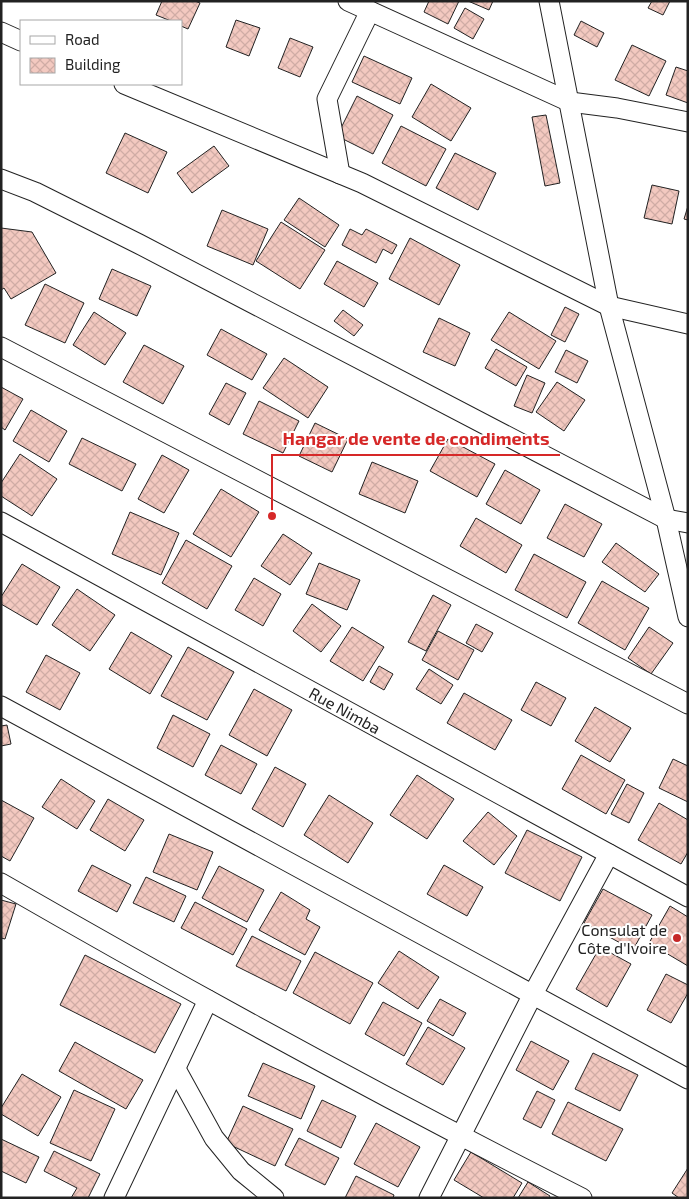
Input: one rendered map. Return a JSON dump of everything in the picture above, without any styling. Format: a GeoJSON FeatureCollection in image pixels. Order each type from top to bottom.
{"type":"FeatureCollection","features":[{"type":"Feature","properties":{"kind":"street"},"geometry":{"type":"LineString","coordinates":[[348,1],[570,102],[617,108],[688,122]]}},
{"type":"Feature","properties":{"kind":"street"},"geometry":{"type":"LineString","coordinates":[[550,1],[609,306],[666,519],[688,617]]}},
{"type":"Feature","properties":{"kind":"street"},"geometry":{"type":"LineString","coordinates":[[340,174],[327,100],[370,11]]}},
{"type":"Feature","properties":{"kind":"street"},"geometry":{"type":"LineString","coordinates":[[1,32],[20,41]]}},
{"type":"Feature","properties":{"kind":"street"},"geometry":{"type":"LineString","coordinates":[[126,85],[362,183],[609,306],[688,324]]}},
{"type":"Feature","properties":{"kind":"street"},"geometry":{"type":"LineString","coordinates":[[1,179],[36,192],[139,244],[666,519],[688,523]]}},
{"type":"Feature","properties":{"kind":"street"},"geometry":{"type":"LineString","coordinates":[[1,348],[688,704]]}},
{"type":"Feature","properties":{"kind":"street","name":"Rue Nimba"},"geometry":{"type":"LineString","coordinates":[[2,524],[688,897]]}},
{"type":"Feature","properties":{"kind":"street"},"geometry":{"type":"LineString","coordinates":[[1,706],[688,1079]]}},
{"type":"Feature","properties":{"kind":"street"},"geometry":{"type":"LineString","coordinates":[[429,1198],[533,994],[609,854]]}},
{"type":"Feature","properties":{"kind":"street"},"geometry":{"type":"LineString","coordinates":[[1,884],[208,1000],[461,1136],[582,1198]]}},
{"type":"Feature","properties":{"kind":"street"},"geometry":{"type":"LineString","coordinates":[[114,1198],[208,1000]]}},
{"type":"Feature","properties":{"kind":"street"},"geometry":{"type":"LineString","coordinates":[[176,1069],[214,1138],[241,1171],[274,1198]]}},
{"type":"Feature","properties":{"kind":"building"},"geometry":{"type":"Polygon","coordinates":[[[162,1],[195,1],[200,3],[188,29],[182,26],[182,20],[168,20],[156,15],[162,1]]]}},
{"type":"Feature","properties":{"kind":"building"},"geometry":{"type":"Polygon","coordinates":[[[429,1],[459,1],[448,24],[424,12],[429,1]]]}},
{"type":"Feature","properties":{"kind":"building"},"geometry":{"type":"Polygon","coordinates":[[[468,1],[493,1],[489,10],[468,1]]]}},
{"type":"Feature","properties":{"kind":"building"},"geometry":{"type":"Polygon","coordinates":[[[652,1],[670,1],[663,15],[648,8],[652,1]]]}},
{"type":"Feature","properties":{"kind":"building"},"geometry":{"type":"Polygon","coordinates":[[[465,8],[484,19],[473,39],[454,28],[465,8]]]}},
{"type":"Feature","properties":{"kind":"building"},"geometry":{"type":"Polygon","coordinates":[[[236,20],[260,28],[249,56],[226,47],[236,20]]]}},
{"type":"Feature","properties":{"kind":"building"},"geometry":{"type":"Polygon","coordinates":[[[581,21],[604,33],[597,47],[574,35],[581,21]]]}},
{"type":"Feature","properties":{"kind":"building"},"geometry":{"type":"Polygon","coordinates":[[[290,38],[313,47],[300,77],[278,68],[290,38]]]}},
{"type":"Feature","properties":{"kind":"building"},"geometry":{"type":"Polygon","coordinates":[[[632,45],[666,61],[649,96],[615,80],[632,45]]]}},
{"type":"Feature","properties":{"kind":"building"},"geometry":{"type":"Polygon","coordinates":[[[364,56],[412,78],[400,104],[352,82],[364,56]]]}},
{"type":"Feature","properties":{"kind":"building"},"geometry":{"type":"Polygon","coordinates":[[[676,67],[688,71],[688,103],[666,95],[676,67]]]}},
{"type":"Feature","properties":{"kind":"building"},"geometry":{"type":"Polygon","coordinates":[[[431,84],[471,108],[451,141],[412,117],[431,84]]]}},
{"type":"Feature","properties":{"kind":"building"},"geometry":{"type":"Polygon","coordinates":[[[357,96],[393,115],[373,154],[337,136],[357,96]]]}},
{"type":"Feature","properties":{"kind":"building"},"geometry":{"type":"Polygon","coordinates":[[[546,115],[560,183],[545,186],[532,117],[546,115]]]}},
{"type":"Feature","properties":{"kind":"building"},"geometry":{"type":"Polygon","coordinates":[[[401,126],[446,149],[426,186],[382,163],[401,126]]]}},
{"type":"Feature","properties":{"kind":"building"},"geometry":{"type":"Polygon","coordinates":[[[125,133],[167,152],[148,193],[106,173],[125,133]]]}},
{"type":"Feature","properties":{"kind":"building"},"geometry":{"type":"Polygon","coordinates":[[[214,146],[229,166],[192,193],[177,173],[214,146]]]}},
{"type":"Feature","properties":{"kind":"building"},"geometry":{"type":"Polygon","coordinates":[[[455,153],[496,173],[478,210],[436,188],[455,153]]]}},
{"type":"Feature","properties":{"kind":"building"},"geometry":{"type":"Polygon","coordinates":[[[652,185],[679,191],[672,224],[644,218],[652,185]]]}},
{"type":"Feature","properties":{"kind":"building"},"geometry":{"type":"Polygon","coordinates":[[[299,198],[339,225],[325,247],[284,220],[299,198]]]}},
{"type":"Feature","properties":{"kind":"building"},"geometry":{"type":"Polygon","coordinates":[[[688,206],[688,220],[684,219],[688,206]]]}},
{"type":"Feature","properties":{"kind":"building"},"geometry":{"type":"Polygon","coordinates":[[[222,210],[268,229],[253,265],[207,246],[222,210]]]}},
{"type":"Feature","properties":{"kind":"building"},"geometry":{"type":"Polygon","coordinates":[[[281,222],[325,250],[300,289],[256,261],[281,222]]]}},
{"type":"Feature","properties":{"kind":"building"},"geometry":{"type":"Polygon","coordinates":[[[1,228],[32,232],[56,273],[11,299],[4,288],[1,290],[1,228]]]}},
{"type":"Feature","properties":{"kind":"building"},"geometry":{"type":"Polygon","coordinates":[[[350,229],[362,235],[366,229],[397,245],[392,254],[383,249],[376,263],[342,245],[350,229]]]}},
{"type":"Feature","properties":{"kind":"building"},"geometry":{"type":"Polygon","coordinates":[[[410,238],[460,265],[439,305],[389,279],[410,238]]]}},
{"type":"Feature","properties":{"kind":"building"},"geometry":{"type":"Polygon","coordinates":[[[337,261],[378,283],[364,307],[324,284],[337,261]]]}},
{"type":"Feature","properties":{"kind":"building"},"geometry":{"type":"Polygon","coordinates":[[[112,269],[151,286],[137,316],[99,299],[112,269]]]}},
{"type":"Feature","properties":{"kind":"building"},"geometry":{"type":"Polygon","coordinates":[[[45,284],[84,303],[65,343],[25,325],[45,284]]]}},
{"type":"Feature","properties":{"kind":"building"},"geometry":{"type":"Polygon","coordinates":[[[565,307],[579,314],[565,342],[551,335],[565,307]]]}},
{"type":"Feature","properties":{"kind":"building"},"geometry":{"type":"Polygon","coordinates":[[[343,310],[363,325],[354,336],[334,321],[343,310]]]}},
{"type":"Feature","properties":{"kind":"building"},"geometry":{"type":"Polygon","coordinates":[[[94,312],[126,333],[105,365],[73,345],[94,312]]]}},
{"type":"Feature","properties":{"kind":"building"},"geometry":{"type":"Polygon","coordinates":[[[509,312],[556,341],[539,369],[491,340],[509,312]]]}},
{"type":"Feature","properties":{"kind":"building"},"geometry":{"type":"Polygon","coordinates":[[[439,318],[470,333],[455,366],[423,352],[439,318]]]}},
{"type":"Feature","properties":{"kind":"building"},"geometry":{"type":"Polygon","coordinates":[[[221,329],[267,354],[252,380],[207,355],[221,329]]]}},
{"type":"Feature","properties":{"kind":"building"},"geometry":{"type":"Polygon","coordinates":[[[144,345],[184,366],[163,404],[123,382],[144,345]]]}},
{"type":"Feature","properties":{"kind":"building"},"geometry":{"type":"Polygon","coordinates":[[[496,349],[527,367],[516,386],[485,368],[496,349]]]}},
{"type":"Feature","properties":{"kind":"building"},"geometry":{"type":"Polygon","coordinates":[[[566,350],[588,361],[577,383],[555,372],[566,350]]]}},
{"type":"Feature","properties":{"kind":"building"},"geometry":{"type":"Polygon","coordinates":[[[284,358],[328,387],[308,418],[263,388],[284,358]]]}},
{"type":"Feature","properties":{"kind":"building"},"geometry":{"type":"Polygon","coordinates":[[[527,375],[545,383],[532,413],[514,406],[527,375]]]}},
{"type":"Feature","properties":{"kind":"building"},"geometry":{"type":"Polygon","coordinates":[[[557,382],[585,400],[564,431],[536,412],[557,382]]]}},
{"type":"Feature","properties":{"kind":"building"},"geometry":{"type":"Polygon","coordinates":[[[226,383],[246,393],[229,425],[209,414],[226,383]]]}},
{"type":"Feature","properties":{"kind":"building"},"geometry":{"type":"Polygon","coordinates":[[[1,387],[23,399],[5,430],[1,427],[1,387]]]}},
{"type":"Feature","properties":{"kind":"building"},"geometry":{"type":"Polygon","coordinates":[[[259,401],[299,421],[283,453],[243,434],[259,401]]]}},
{"type":"Feature","properties":{"kind":"building"},"geometry":{"type":"Polygon","coordinates":[[[31,410],[67,431],[49,462],[13,441],[31,410]]]}},
{"type":"Feature","properties":{"kind":"building"},"geometry":{"type":"Polygon","coordinates":[[[315,423],[348,439],[332,472],[299,456],[315,423]]]}},
{"type":"Feature","properties":{"kind":"building"},"geometry":{"type":"Polygon","coordinates":[[[82,438],[136,464],[122,491],[69,464],[82,438]]]}},
{"type":"Feature","properties":{"kind":"building"},"geometry":{"type":"Polygon","coordinates":[[[448,439],[495,464],[477,497],[430,471],[448,439]]]}},
{"type":"Feature","properties":{"kind":"building"},"geometry":{"type":"Polygon","coordinates":[[[20,454],[57,479],[32,516],[1,496],[1,483],[20,454]]]}},
{"type":"Feature","properties":{"kind":"building"},"geometry":{"type":"Polygon","coordinates":[[[162,455],[189,470],[164,513],[138,499],[162,455]]]}},
{"type":"Feature","properties":{"kind":"building"},"geometry":{"type":"Polygon","coordinates":[[[372,462],[418,481],[405,513],[359,494],[372,462]]]}},
{"type":"Feature","properties":{"kind":"building"},"geometry":{"type":"Polygon","coordinates":[[[505,470],[540,490],[521,524],[486,504],[505,470]]]}},
{"type":"Feature","properties":{"kind":"building"},"geometry":{"type":"Polygon","coordinates":[[[221,489],[259,512],[231,557],[193,534],[221,489]]]}},
{"type":"Feature","properties":{"kind":"building"},"geometry":{"type":"Polygon","coordinates":[[[565,504],[602,524],[584,557],[547,538],[565,504]]]}},
{"type":"Feature","properties":{"kind":"building"},"geometry":{"type":"Polygon","coordinates":[[[130,512],[179,533],[161,575],[112,554],[130,512]]]}},
{"type":"Feature","properties":{"kind":"building"},"geometry":{"type":"Polygon","coordinates":[[[476,518],[522,545],[506,573],[460,546],[476,518]]]}},
{"type":"Feature","properties":{"kind":"building"},"geometry":{"type":"Polygon","coordinates":[[[283,534],[312,553],[290,585],[261,566],[283,534]]]}},
{"type":"Feature","properties":{"kind":"building"},"geometry":{"type":"Polygon","coordinates":[[[186,540],[232,566],[207,609],[162,583],[186,540]]]}},
{"type":"Feature","properties":{"kind":"building"},"geometry":{"type":"Polygon","coordinates":[[[616,543],[659,574],[645,592],[602,562],[616,543]]]}},
{"type":"Feature","properties":{"kind":"building"},"geometry":{"type":"Polygon","coordinates":[[[534,554],[586,582],[567,618],[515,590],[534,554]]]}},
{"type":"Feature","properties":{"kind":"building"},"geometry":{"type":"Polygon","coordinates":[[[319,563],[360,580],[347,610],[306,594],[319,563]]]}},
{"type":"Feature","properties":{"kind":"building"},"geometry":{"type":"Polygon","coordinates":[[[22,564],[60,587],[37,625],[1,604],[1,597],[22,564]]]}},
{"type":"Feature","properties":{"kind":"building"},"geometry":{"type":"Polygon","coordinates":[[[254,578],[281,594],[263,626],[235,610],[254,578]]]}},
{"type":"Feature","properties":{"kind":"building"},"geometry":{"type":"Polygon","coordinates":[[[602,581],[649,608],[625,650],[578,623],[602,581]]]}},
{"type":"Feature","properties":{"kind":"building"},"geometry":{"type":"Polygon","coordinates":[[[77,589],[115,615],[90,651],[52,625],[77,589]]]}},
{"type":"Feature","properties":{"kind":"building"},"geometry":{"type":"Polygon","coordinates":[[[433,595],[451,605],[426,651],[408,642],[433,595]]]}},
{"type":"Feature","properties":{"kind":"building"},"geometry":{"type":"Polygon","coordinates":[[[312,604],[341,626],[321,652],[293,631],[312,604]]]}},
{"type":"Feature","properties":{"kind":"building"},"geometry":{"type":"Polygon","coordinates":[[[476,624],[493,633],[482,652],[466,643],[476,624]]]}},
{"type":"Feature","properties":{"kind":"building"},"geometry":{"type":"Polygon","coordinates":[[[352,627],[384,647],[363,681],[330,661],[352,627]]]}},
{"type":"Feature","properties":{"kind":"building"},"geometry":{"type":"Polygon","coordinates":[[[649,627],[673,643],[651,674],[628,658],[649,627]]]}},
{"type":"Feature","properties":{"kind":"building"},"geometry":{"type":"Polygon","coordinates":[[[438,631],[474,650],[458,680],[422,660],[438,631]]]}},
{"type":"Feature","properties":{"kind":"building"},"geometry":{"type":"Polygon","coordinates":[[[131,632],[172,656],[150,694],[109,669],[131,632]]]}},
{"type":"Feature","properties":{"kind":"building"},"geometry":{"type":"Polygon","coordinates":[[[188,647],[234,672],[207,720],[161,696],[188,647]]]}},
{"type":"Feature","properties":{"kind":"building"},"geometry":{"type":"Polygon","coordinates":[[[46,655],[80,673],[60,710],[26,692],[46,655]]]}},
{"type":"Feature","properties":{"kind":"building"},"geometry":{"type":"Polygon","coordinates":[[[379,666],[393,674],[384,690],[370,682],[379,666]]]}},
{"type":"Feature","properties":{"kind":"building"},"geometry":{"type":"Polygon","coordinates":[[[429,669],[453,685],[441,704],[416,689],[429,669]]]}},
{"type":"Feature","properties":{"kind":"building"},"geometry":{"type":"Polygon","coordinates":[[[536,682],[566,698],[551,726],[521,710],[536,682]]]}},
{"type":"Feature","properties":{"kind":"building"},"geometry":{"type":"Polygon","coordinates":[[[254,689],[292,710],[267,756],[229,735],[254,689]]]}},
{"type":"Feature","properties":{"kind":"building"},"geometry":{"type":"Polygon","coordinates":[[[464,693],[512,720],[495,750],[447,723],[464,693]]]}},
{"type":"Feature","properties":{"kind":"building"},"geometry":{"type":"Polygon","coordinates":[[[595,707],[631,728],[610,762],[575,741],[595,707]]]}},
{"type":"Feature","properties":{"kind":"building"},"geometry":{"type":"Polygon","coordinates":[[[173,715],[210,734],[193,767],[157,748],[173,715]]]}},
{"type":"Feature","properties":{"kind":"building"},"geometry":{"type":"Polygon","coordinates":[[[7,725],[11,744],[1,746],[1,726],[7,725]]]}},
{"type":"Feature","properties":{"kind":"building"},"geometry":{"type":"Polygon","coordinates":[[[221,745],[257,764],[241,794],[205,775],[221,745]]]}},
{"type":"Feature","properties":{"kind":"building"},"geometry":{"type":"Polygon","coordinates":[[[581,755],[625,780],[606,814],[562,789],[581,755]]]}},
{"type":"Feature","properties":{"kind":"building"},"geometry":{"type":"Polygon","coordinates":[[[673,759],[688,766],[688,802],[659,788],[673,759]]]}},
{"type":"Feature","properties":{"kind":"building"},"geometry":{"type":"Polygon","coordinates":[[[275,767],[306,784],[283,827],[252,809],[275,767]]]}},
{"type":"Feature","properties":{"kind":"building"},"geometry":{"type":"Polygon","coordinates":[[[417,775],[454,799],[427,839],[390,815],[417,775]]]}},
{"type":"Feature","properties":{"kind":"building"},"geometry":{"type":"Polygon","coordinates":[[[61,779],[95,801],[77,829],[42,807],[61,779]]]}},
{"type":"Feature","properties":{"kind":"building"},"geometry":{"type":"Polygon","coordinates":[[[627,784],[644,793],[629,823],[611,814],[627,784]]]}},
{"type":"Feature","properties":{"kind":"building"},"geometry":{"type":"Polygon","coordinates":[[[329,795],[373,823],[348,863],[304,835],[329,795]]]}},
{"type":"Feature","properties":{"kind":"building"},"geometry":{"type":"Polygon","coordinates":[[[108,799],[144,820],[125,851],[90,830],[108,799]]]}},
{"type":"Feature","properties":{"kind":"building"},"geometry":{"type":"Polygon","coordinates":[[[1,800],[34,818],[10,861],[1,856],[1,800]]]}},
{"type":"Feature","properties":{"kind":"building"},"geometry":{"type":"Polygon","coordinates":[[[659,803],[688,820],[688,852],[681,864],[638,840],[659,803]]]}},
{"type":"Feature","properties":{"kind":"building"},"geometry":{"type":"Polygon","coordinates":[[[488,812],[517,836],[494,865],[463,841],[488,812]]]}},
{"type":"Feature","properties":{"kind":"building"},"geometry":{"type":"Polygon","coordinates":[[[527,830],[582,857],[560,901],[505,873],[527,830]]]}},
{"type":"Feature","properties":{"kind":"building"},"geometry":{"type":"Polygon","coordinates":[[[169,834],[213,852],[197,890],[153,872],[169,834]]]}},
{"type":"Feature","properties":{"kind":"building"},"geometry":{"type":"Polygon","coordinates":[[[92,865],[131,885],[117,912],[78,891],[92,865]]]}},
{"type":"Feature","properties":{"kind":"building"},"geometry":{"type":"Polygon","coordinates":[[[444,865],[483,887],[467,916],[427,894],[444,865]]]}},
{"type":"Feature","properties":{"kind":"building"},"geometry":{"type":"Polygon","coordinates":[[[219,866],[264,890],[247,922],[202,898],[219,866]]]}},
{"type":"Feature","properties":{"kind":"building"},"geometry":{"type":"Polygon","coordinates":[[[146,877],[186,896],[174,922],[133,903],[146,877]]]}},
{"type":"Feature","properties":{"kind":"building"},"geometry":{"type":"Polygon","coordinates":[[[603,889],[652,915],[633,950],[584,923],[603,889]]]}},
{"type":"Feature","properties":{"kind":"building"},"geometry":{"type":"Polygon","coordinates":[[[281,892],[310,910],[306,919],[320,927],[305,955],[259,930],[281,892]]]}},
{"type":"Feature","properties":{"kind":"building"},"geometry":{"type":"Polygon","coordinates":[[[1,900],[16,904],[5,939],[1,938],[1,900]]]}},
{"type":"Feature","properties":{"kind":"building"},"geometry":{"type":"Polygon","coordinates":[[[195,902],[247,929],[233,955],[181,928],[195,902]]]}},
{"type":"Feature","properties":{"kind":"building"},"geometry":{"type":"Polygon","coordinates":[[[670,906],[688,917],[688,966],[649,943],[670,906]]]}},
{"type":"Feature","properties":{"kind":"building"},"geometry":{"type":"Polygon","coordinates":[[[252,936],[301,961],[286,991],[236,966],[252,936]]]}},
{"type":"Feature","properties":{"kind":"building"},"geometry":{"type":"Polygon","coordinates":[[[600,947],[631,964],[607,1007],[576,989],[600,947]]]}},
{"type":"Feature","properties":{"kind":"building"},"geometry":{"type":"Polygon","coordinates":[[[399,951],[439,977],[418,1009],[378,983],[399,951]]]}},
{"type":"Feature","properties":{"kind":"building"},"geometry":{"type":"Polygon","coordinates":[[[315,952],[373,983],[350,1024],[293,993],[315,952]]]}},
{"type":"Feature","properties":{"kind":"building"},"geometry":{"type":"Polygon","coordinates":[[[85,955],[181,1004],[155,1053],[60,1005],[85,955]]]}},
{"type":"Feature","properties":{"kind":"building"},"geometry":{"type":"Polygon","coordinates":[[[666,974],[688,985],[688,993],[671,1023],[647,1010],[666,974]]]}},
{"type":"Feature","properties":{"kind":"building"},"geometry":{"type":"Polygon","coordinates":[[[440,999],[466,1013],[453,1036],[427,1021],[440,999]]]}},
{"type":"Feature","properties":{"kind":"building"},"geometry":{"type":"Polygon","coordinates":[[[383,1002],[422,1023],[404,1056],[365,1034],[383,1002]]]}},
{"type":"Feature","properties":{"kind":"building"},"geometry":{"type":"Polygon","coordinates":[[[428,1027],[465,1048],[443,1085],[406,1064],[428,1027]]]}},
{"type":"Feature","properties":{"kind":"building"},"geometry":{"type":"Polygon","coordinates":[[[531,1041],[569,1061],[553,1090],[516,1070],[531,1041]]]}},
{"type":"Feature","properties":{"kind":"building"},"geometry":{"type":"Polygon","coordinates":[[[75,1042],[143,1080],[126,1109],[59,1071],[75,1042]]]}},
{"type":"Feature","properties":{"kind":"building"},"geometry":{"type":"Polygon","coordinates":[[[593,1053],[638,1075],[620,1111],[575,1089],[593,1053]]]}},
{"type":"Feature","properties":{"kind":"building"},"geometry":{"type":"Polygon","coordinates":[[[263,1063],[315,1086],[301,1119],[248,1096],[263,1063]]]}},
{"type":"Feature","properties":{"kind":"building"},"geometry":{"type":"Polygon","coordinates":[[[22,1074],[61,1097],[38,1136],[1,1114],[1,1108],[22,1074]]]}},
{"type":"Feature","properties":{"kind":"building"},"geometry":{"type":"Polygon","coordinates":[[[74,1090],[115,1109],[91,1161],[50,1143],[74,1090]]]}},
{"type":"Feature","properties":{"kind":"building"},"geometry":{"type":"Polygon","coordinates":[[[537,1091],[555,1100],[541,1128],[523,1119],[537,1091]]]}},
{"type":"Feature","properties":{"kind":"building"},"geometry":{"type":"Polygon","coordinates":[[[322,1100],[356,1116],[341,1148],[307,1131],[322,1100]]]}},
{"type":"Feature","properties":{"kind":"building"},"geometry":{"type":"Polygon","coordinates":[[[568,1102],[623,1129],[606,1161],[552,1134],[568,1102]]]}},
{"type":"Feature","properties":{"kind":"building"},"geometry":{"type":"Polygon","coordinates":[[[243,1106],[293,1129],[275,1166],[226,1143],[243,1106]]]}},
{"type":"Feature","properties":{"kind":"building"},"geometry":{"type":"Polygon","coordinates":[[[376,1123],[420,1147],[398,1187],[354,1164],[376,1123]]]}},
{"type":"Feature","properties":{"kind":"building"},"geometry":{"type":"Polygon","coordinates":[[[299,1138],[339,1158],[325,1185],[285,1165],[299,1138]]]}},
{"type":"Feature","properties":{"kind":"building"},"geometry":{"type":"Polygon","coordinates":[[[1,1139],[39,1157],[26,1183],[1,1171],[1,1139]]]}},
{"type":"Feature","properties":{"kind":"building"},"geometry":{"type":"Polygon","coordinates":[[[54,1151],[100,1174],[88,1198],[71,1198],[77,1188],[44,1171],[54,1151]]]}},
{"type":"Feature","properties":{"kind":"building"},"geometry":{"type":"Polygon","coordinates":[[[471,1152],[522,1183],[513,1198],[484,1198],[454,1180],[471,1152]]]}},
{"type":"Feature","properties":{"kind":"building"},"geometry":{"type":"Polygon","coordinates":[[[688,1168],[688,1198],[679,1198],[672,1193],[688,1168]]]}},
{"type":"Feature","properties":{"kind":"building"},"geometry":{"type":"Polygon","coordinates":[[[356,1176],[394,1195],[393,1198],[345,1198],[356,1176]]]}},
{"type":"Feature","properties":{"kind":"building"},"geometry":{"type":"Polygon","coordinates":[[[528,1182],[550,1196],[549,1198],[518,1198],[528,1182]]]}},
{"type":"Feature","properties":{"kind":"place","name":"Hangar de vente de condiments"},"geometry":{"type":"Point","coordinates":[272,516]}},
{"type":"Feature","properties":{"kind":"place","name":"Consulat de Côte d'Ivoire"},"geometry":{"type":"Point","coordinates":[677,938]}}]}
